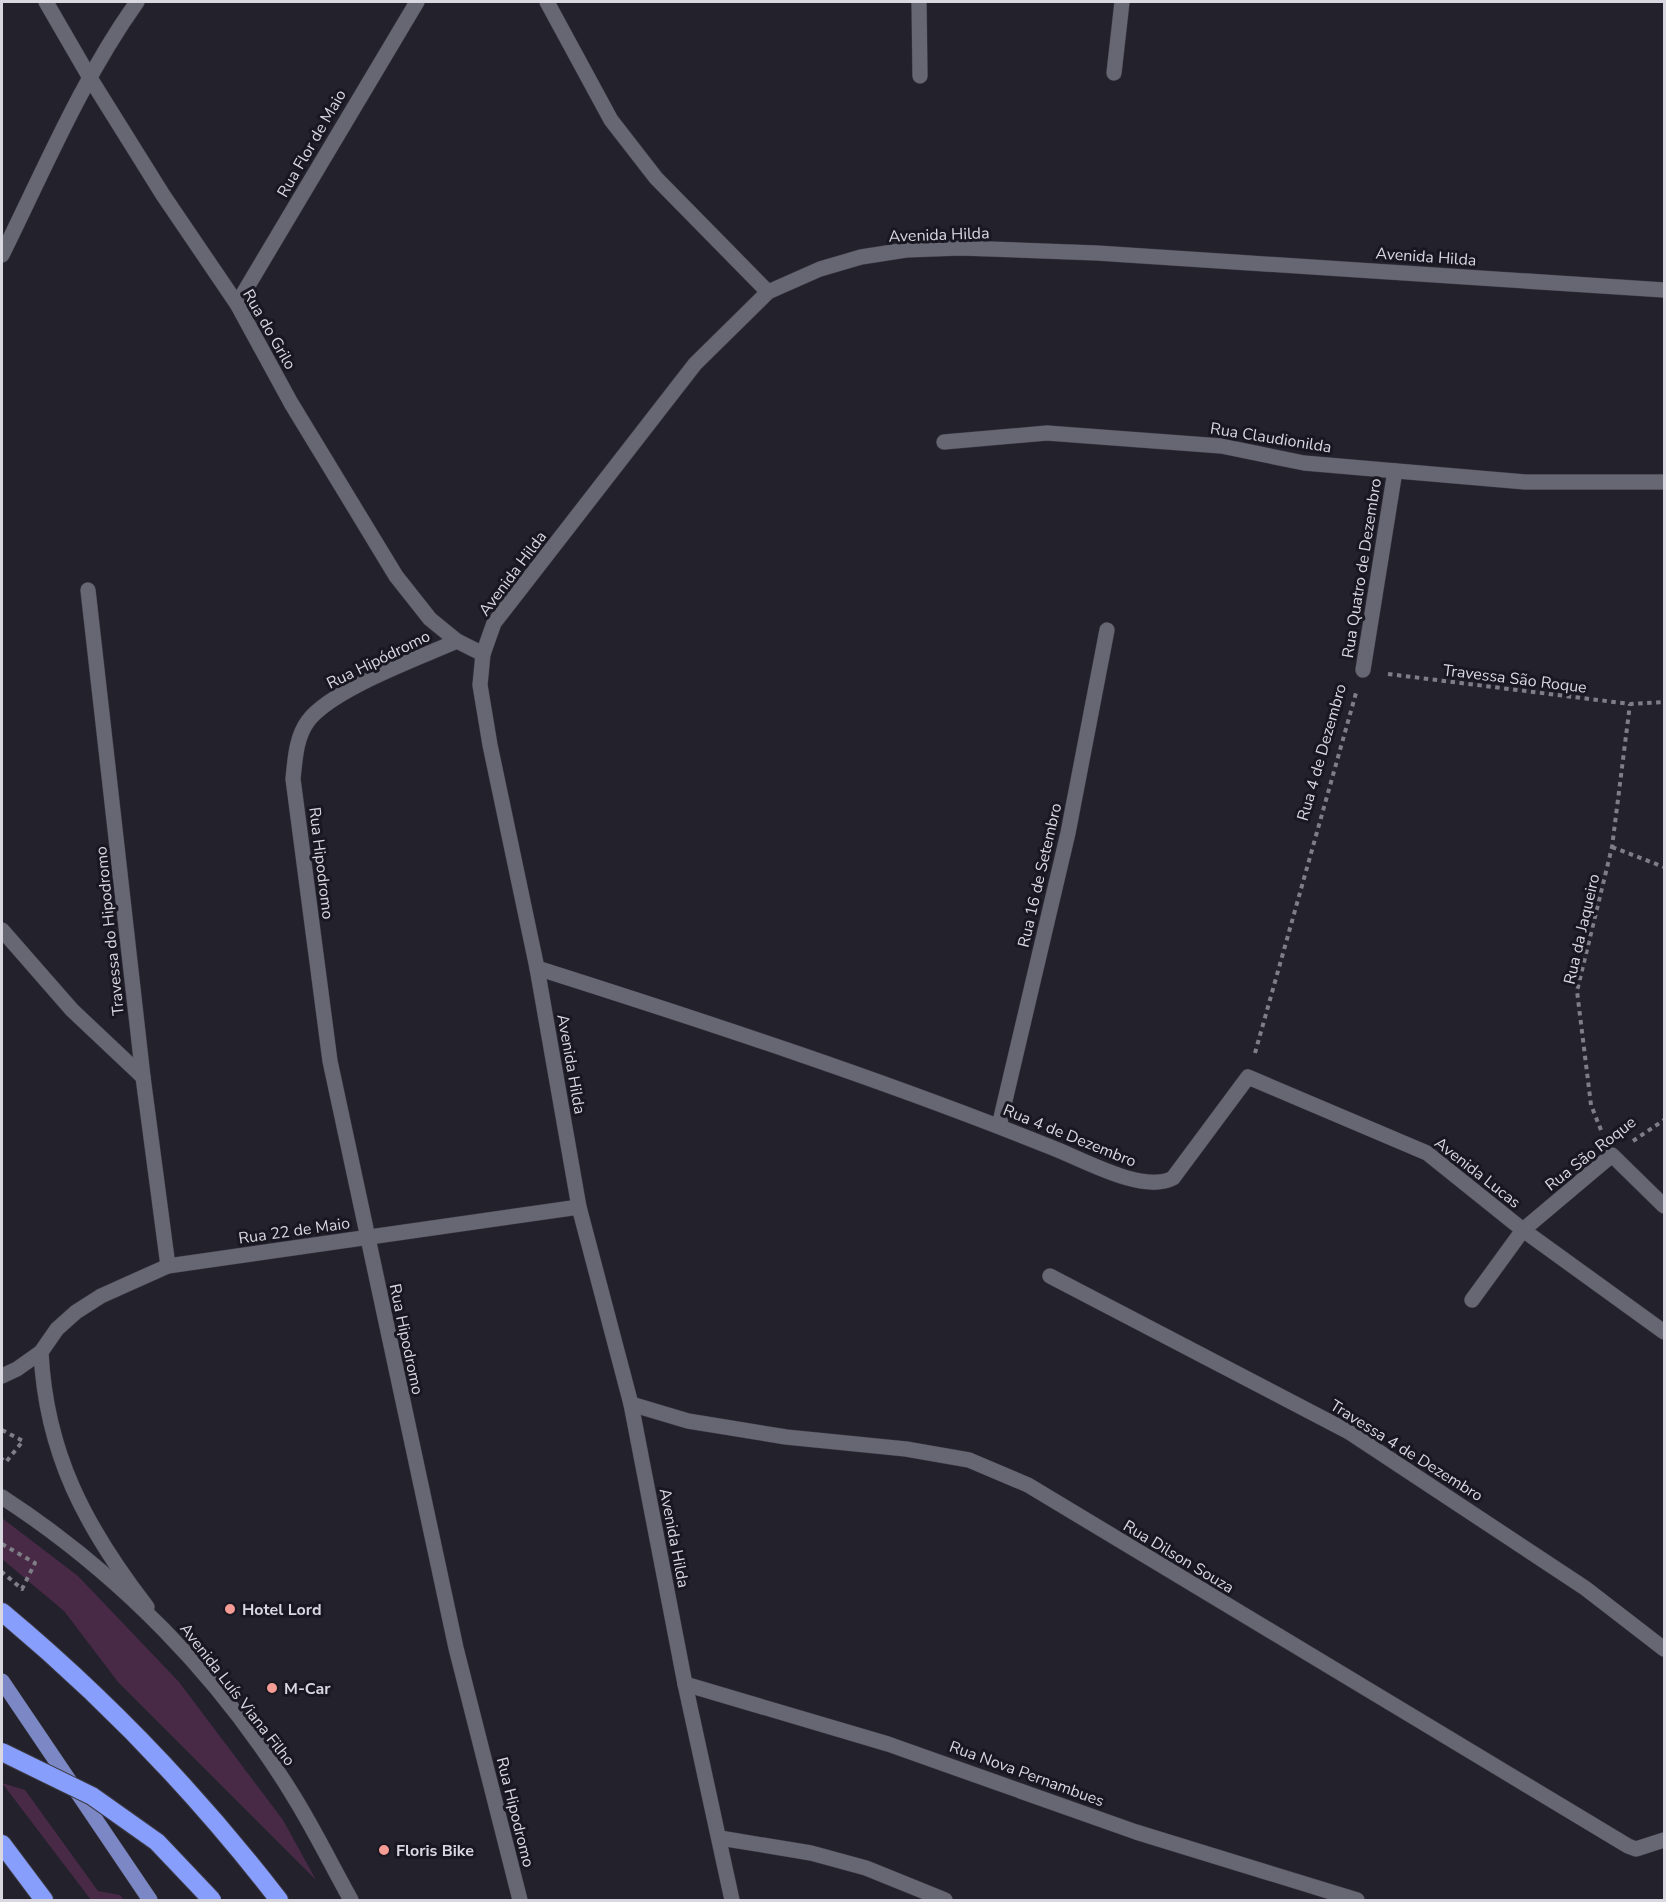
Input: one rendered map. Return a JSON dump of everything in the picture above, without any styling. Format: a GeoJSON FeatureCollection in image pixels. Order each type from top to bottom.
{"type":"FeatureCollection","features":[{"type":"Feature","properties":{"kind":"highway"},"geometry":{"type":"LineString","coordinates":[[2,1612],[36,1641],[144,1745],[233,1841],[279,1900]]}},
{"type":"Feature","properties":{"kind":"highway"},"geometry":{"type":"LineString","coordinates":[[2,1752],[92,1796],[157,1842],[213,1900]]}},
{"type":"Feature","properties":{"kind":"highway"},"geometry":{"type":"LineString","coordinates":[[2,1844],[44,1900]]}},
{"type":"Feature","properties":{"kind":"main road"},"geometry":{"type":"LineString","coordinates":[[2,1681],[150,1900]]}},
{"type":"Feature","properties":{"kind":"street","name":"Rua do Grilo"},"geometry":{"type":"LineString","coordinates":[[46,2],[163,195],[237,304],[291,403],[396,576],[430,619],[458,641],[483,654]]}},
{"type":"Feature","properties":{"kind":"street"},"geometry":{"type":"LineString","coordinates":[[2,255],[90,78],[117,29],[137,2]]}},
{"type":"Feature","properties":{"kind":"street","name":"Rua Flor de Maio"},"geometry":{"type":"LineString","coordinates":[[237,304],[417,2]]}},
{"type":"Feature","properties":{"kind":"street"},"geometry":{"type":"LineString","coordinates":[[547,2],[611,120],[656,178],[708,234],[768,292]]}},
{"type":"Feature","properties":{"kind":"street"},"geometry":{"type":"LineString","coordinates":[[919,2],[920,76]]}},
{"type":"Feature","properties":{"kind":"street"},"geometry":{"type":"LineString","coordinates":[[1114,73],[1122,2]]}},
{"type":"Feature","properties":{"kind":"street","name":"Avenida Hilda"},"geometry":{"type":"LineString","coordinates":[[732,1900],[685,1684],[631,1404],[579,1207],[537,968],[480,685],[483,654],[494,623],[695,364],[768,292],[820,269],[861,257],[906,250],[961,248],[1097,253],[1665,290]]}},
{"type":"Feature","properties":{"kind":"street","name":"Rua Claudionilda"},"geometry":{"type":"LineString","coordinates":[[944,442],[1047,433],[1221,446],[1304,463],[1525,482],[1665,482]]}},
{"type":"Feature","properties":{"kind":"street","name":"Rua Quatro de Dezembro"},"geometry":{"type":"LineString","coordinates":[[1363,670],[1395,471]]}},
{"type":"Feature","properties":{"kind":"street","name":"Travessa do Hipodromo"},"geometry":{"type":"LineString","coordinates":[[88,591],[168,1266]]}},
{"type":"Feature","properties":{"kind":"street","name":"Rua 16 de Setembro"},"geometry":{"type":"LineString","coordinates":[[999,1126],[1068,833],[1107,630]]}},
{"type":"Feature","properties":{"kind":"street","name":"Rua Hipódromo"},"geometry":{"type":"LineString","coordinates":[[293,779],[296,747],[307,722],[325,706],[349,691],[458,641]]}},
{"type":"Feature","properties":{"kind":"street","name":"Rua Hipodromo"},"geometry":{"type":"LineString","coordinates":[[293,779],[330,1061],[366,1238],[456,1648],[520,1900]]}},
{"type":"Feature","properties":{"kind":"street"},"geometry":{"type":"LineString","coordinates":[[2,930],[72,1010],[144,1077]]}},
{"type":"Feature","properties":{"kind":"street","name":"Rua 4 de Dezembro"},"geometry":{"type":"LineString","coordinates":[[537,968],[704,1021],[999,1126],[1138,1182],[1164,1183],[1173,1178],[1248,1077]]}},
{"type":"Feature","properties":{"kind":"street","name":"Avenida Lucas"},"geometry":{"type":"LineString","coordinates":[[1248,1077],[1427,1153],[1523,1230],[1665,1332]]}},
{"type":"Feature","properties":{"kind":"street"},"geometry":{"type":"LineString","coordinates":[[1612,1155],[1665,1206]]}},
{"type":"Feature","properties":{"kind":"street","name":"Rua São Roque"},"geometry":{"type":"LineString","coordinates":[[1472,1300],[1523,1230],[1612,1155]]}},
{"type":"Feature","properties":{"kind":"street","name":"Rua 22 de Maio"},"geometry":{"type":"LineString","coordinates":[[2,1376],[17,1369],[40,1352],[57,1329],[76,1312],[101,1296],[168,1266],[579,1207]]}},
{"type":"Feature","properties":{"kind":"street","name":"Travessa 4 de Dezembro"},"geometry":{"type":"LineString","coordinates":[[1050,1276],[1349,1432],[1585,1588],[1665,1649]]}},
{"type":"Feature","properties":{"kind":"street"},"geometry":{"type":"LineString","coordinates":[[40,1352],[43,1394],[54,1436],[75,1491],[111,1560],[161,1624]]}},
{"type":"Feature","properties":{"kind":"street","name":"Rua Dilson Souza"},"geometry":{"type":"LineString","coordinates":[[631,1404],[688,1421],[786,1437],[906,1449],[969,1460],[1028,1485],[1628,1846],[1636,1849],[1665,1840]]}},
{"type":"Feature","properties":{"kind":"street","name":"Avenida Luís Viana Filho"},"geometry":{"type":"LineString","coordinates":[[2,1497],[42,1523],[161,1624],[224,1699],[288,1788],[351,1900]]}},
{"type":"Feature","properties":{"kind":"street","name":"Rua Nova Pernambues"},"geometry":{"type":"LineString","coordinates":[[685,1684],[888,1744],[1136,1832],[1356,1900]]}},
{"type":"Feature","properties":{"kind":"street"},"geometry":{"type":"LineString","coordinates":[[720,1838],[811,1853],[866,1868],[945,1900]]}},
{"type":"Feature","properties":{"kind":"path","name":"Travessa São Roque"},"geometry":{"type":"LineString","coordinates":[[1363,670],[1630,704],[1665,702]]}},
{"type":"Feature","properties":{"kind":"path","name":"Rua 4 de Dezembro"},"geometry":{"type":"LineString","coordinates":[[1248,1077],[1363,670]]}},
{"type":"Feature","properties":{"kind":"path","name":"Rua da Jaqueiro"},"geometry":{"type":"LineString","coordinates":[[1612,1155],[1591,1105],[1577,991],[1612,847],[1630,704]]}},
{"type":"Feature","properties":{"kind":"path"},"geometry":{"type":"LineString","coordinates":[[1612,847],[1665,867]]}},
{"type":"Feature","properties":{"kind":"path","name":"Rua São Roque"},"geometry":{"type":"LineString","coordinates":[[1612,1155],[1665,1120]]}},
{"type":"Feature","properties":{"kind":"path"},"geometry":{"type":"LineString","coordinates":[[2,1430],[23,1442],[6,1462],[2,1459]]}},
{"type":"Feature","properties":{"kind":"path"},"geometry":{"type":"LineString","coordinates":[[2,1544],[35,1563],[22,1589],[2,1572]]}},
{"type":"Feature","properties":{"kind":"shaded area"},"geometry":{"type":"Polygon","coordinates":[[[2,1518],[78,1576],[179,1682],[283,1820],[316,1880],[118,1682],[64,1611],[2,1559],[2,1518]]]}},
{"type":"Feature","properties":{"kind":"shaded area"},"geometry":{"type":"Polygon","coordinates":[[[2,1783],[25,1790],[98,1891],[120,1895],[124,1900],[91,1900],[2,1783]]]}},
{"type":"Feature","properties":{"kind":"place","name":"Hotel Lord"},"geometry":{"type":"Point","coordinates":[230,1609]}},
{"type":"Feature","properties":{"kind":"place","name":"M-Car"},"geometry":{"type":"Point","coordinates":[272,1688]}},
{"type":"Feature","properties":{"kind":"place","name":"Floris Bike"},"geometry":{"type":"Point","coordinates":[384,1850]}}]}
